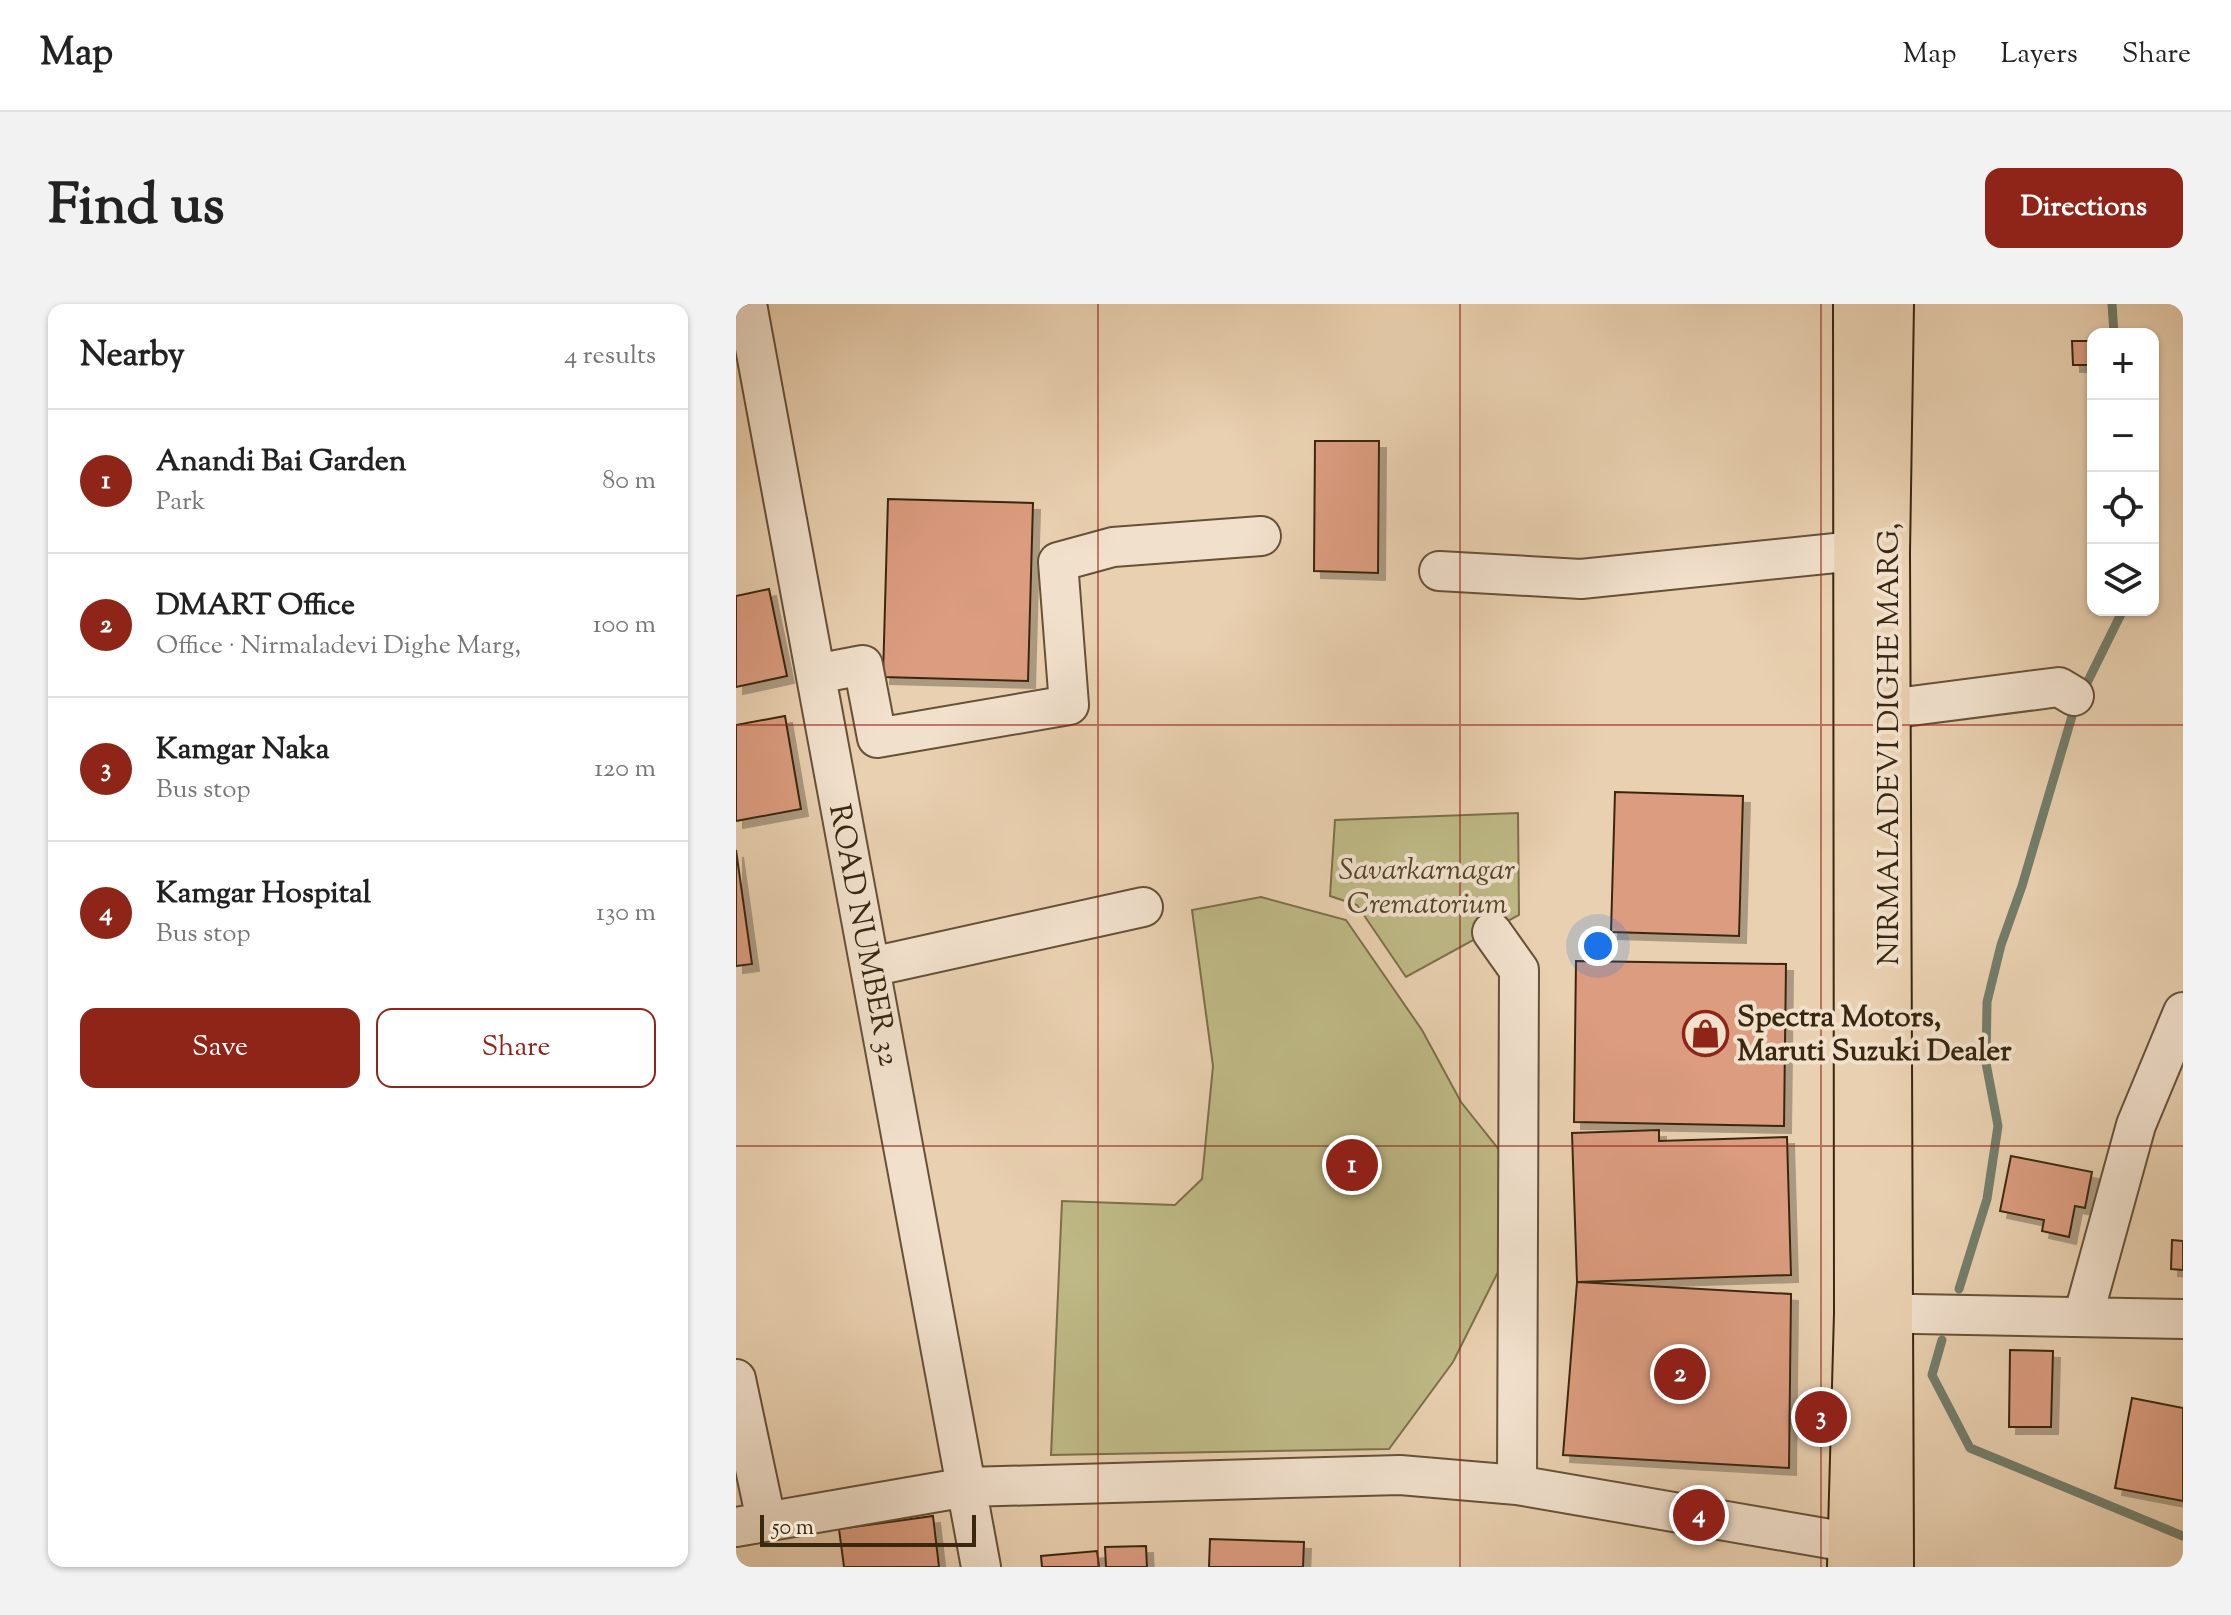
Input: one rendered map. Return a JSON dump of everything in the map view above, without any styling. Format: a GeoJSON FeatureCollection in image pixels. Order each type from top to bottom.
{"type":"FeatureCollection","features":[{"type":"Feature","properties":{"kind":"main road","name":"NIRMALADEVI DIGHE MARG,"},"geometry":{"type":"LineString","coordinates":[[1852,1555],[1873,1313],[1888,709],[1871,552],[1856,304]]}},
{"type":"Feature","properties":{"kind":"main road","name":"NIRMALADEVI DIGHE MARG,"},"geometry":{"type":"LineString","coordinates":[[1891,304],[1871,552],[1873,1313],[1892,1563]]}},
{"type":"Feature","properties":{"kind":"street","name":"ROAD NUMBER 32"},"geometry":{"type":"LineString","coordinates":[[747,304],[981,1567]]}},
{"type":"Feature","properties":{"kind":"street"},"geometry":{"type":"LineString","coordinates":[[816,674],[863,665],[877,738],[1069,705],[1058,562],[1113,547],[1261,536]]}},
{"type":"Feature","properties":{"kind":"street"},"geometry":{"type":"LineString","coordinates":[[1439,571],[1581,579],[1871,552]]}},
{"type":"Feature","properties":{"kind":"street"},"geometry":{"type":"LineString","coordinates":[[1888,709],[2059,687],[2074,696]]}},
{"type":"Feature","properties":{"kind":"street"},"geometry":{"type":"LineString","coordinates":[[871,967],[1143,907]]}},
{"type":"Feature","properties":{"kind":"street"},"geometry":{"type":"LineString","coordinates":[[1492,932],[1519,970],[1517,1485]]}},
{"type":"Feature","properties":{"kind":"street"},"geometry":{"type":"LineString","coordinates":[[2083,1317],[2136,1125],[2183,1012]]}},
{"type":"Feature","properties":{"kind":"street"},"geometry":{"type":"LineString","coordinates":[[1873,1313],[2183,1319]]}},
{"type":"Feature","properties":{"kind":"street"},"geometry":{"type":"LineString","coordinates":[[736,1379],[751,1524],[967,1487],[1400,1475],[1517,1485],[1892,1563]]}},
{"type":"Feature","properties":{"kind":"green space","name":"Savarkarnagar Crematorium"},"geometry":{"type":"Polygon","coordinates":[[[1518,813],[1519,915],[1406,977],[1357,905],[1330,896],[1335,820],[1518,813]]]}},
{"type":"Feature","properties":{"kind":"green space"},"geometry":{"type":"Polygon","coordinates":[[[1261,897],[1346,920],[1422,1030],[1461,1102],[1500,1151],[1508,1252],[1453,1362],[1389,1449],[1051,1455],[1062,1201],[1175,1205],[1202,1179],[1213,1066],[1192,910],[1261,897]]]}},
{"type":"Feature","properties":{"kind":"building"},"geometry":{"type":"Polygon","coordinates":[[[2072,341],[2087,341],[2087,365],[2073,365],[2072,341]]]}},
{"type":"Feature","properties":{"kind":"building"},"geometry":{"type":"Polygon","coordinates":[[[1315,441],[1379,441],[1378,573],[1314,571],[1315,441]]]}},
{"type":"Feature","properties":{"kind":"building"},"geometry":{"type":"Polygon","coordinates":[[[888,499],[1033,503],[1028,681],[883,677],[888,499]]]}},
{"type":"Feature","properties":{"kind":"building"},"geometry":{"type":"Polygon","coordinates":[[[769,589],[787,676],[736,687],[736,596],[769,589]]]}},
{"type":"Feature","properties":{"kind":"building"},"geometry":{"type":"Polygon","coordinates":[[[785,716],[801,809],[736,821],[736,725],[785,716]]]}},
{"type":"Feature","properties":{"kind":"building"},"geometry":{"type":"Polygon","coordinates":[[[1615,792],[1743,796],[1739,936],[1611,932],[1615,792]]]}},
{"type":"Feature","properties":{"kind":"building"},"geometry":{"type":"Polygon","coordinates":[[[736,850],[752,964],[736,966],[736,850]]]}},
{"type":"Feature","properties":{"kind":"building"},"geometry":{"type":"Polygon","coordinates":[[[1576,961],[1786,964],[1784,1126],[1574,1122],[1576,961]]]}},
{"type":"Feature","properties":{"kind":"building"},"geometry":{"type":"Polygon","coordinates":[[[1659,1130],[1659,1141],[1787,1137],[1791,1275],[1577,1282],[1572,1133],[1659,1130]]]}},
{"type":"Feature","properties":{"kind":"building"},"geometry":{"type":"Polygon","coordinates":[[[2011,1156],[2092,1172],[2085,1208],[2075,1206],[2069,1237],[2042,1231],[2044,1220],[2000,1211],[2011,1156]]]}},
{"type":"Feature","properties":{"kind":"building"},"geometry":{"type":"Polygon","coordinates":[[[2172,1240],[2183,1241],[2183,1270],[2171,1269],[2172,1240]]]}},
{"type":"Feature","properties":{"kind":"building"},"geometry":{"type":"Polygon","coordinates":[[[1577,1282],[1791,1294],[1789,1468],[1563,1455],[1577,1282]]]}},
{"type":"Feature","properties":{"kind":"building"},"geometry":{"type":"Polygon","coordinates":[[[2010,1350],[2053,1351],[2051,1427],[2009,1427],[2010,1350]]]}},
{"type":"Feature","properties":{"kind":"building"},"geometry":{"type":"Polygon","coordinates":[[[2132,1398],[2183,1408],[2183,1501],[2115,1488],[2132,1398]]]}},
{"type":"Feature","properties":{"kind":"building"},"geometry":{"type":"Polygon","coordinates":[[[933,1516],[939,1567],[844,1567],[839,1529],[933,1516]]]}},
{"type":"Feature","properties":{"kind":"building"},"geometry":{"type":"Polygon","coordinates":[[[1210,1539],[1304,1542],[1303,1567],[1209,1567],[1210,1539]]]}},
{"type":"Feature","properties":{"kind":"building"},"geometry":{"type":"Polygon","coordinates":[[[1146,1546],[1147,1567],[1106,1567],[1105,1547],[1146,1546]]]}},
{"type":"Feature","properties":{"kind":"building"},"geometry":{"type":"Polygon","coordinates":[[[1097,1551],[1099,1567],[1042,1567],[1041,1556],[1097,1551]]]}},
{"type":"Feature","properties":{"kind":"waterway"},"geometry":{"type":"LineString","coordinates":[[2112,304],[2114,328]]}},
{"type":"Feature","properties":{"kind":"waterway"},"geometry":{"type":"LineString","coordinates":[[2082,693],[2120,616]]}},
{"type":"Feature","properties":{"kind":"waterway"},"geometry":{"type":"LineString","coordinates":[[1959,1289],[1987,1199],[1998,1126],[1986,1063],[1987,1002],[2001,945],[2022,886],[2075,706]]}},
{"type":"Feature","properties":{"kind":"waterway"},"geometry":{"type":"LineString","coordinates":[[1942,1340],[1932,1375],[1970,1448],[2183,1536]]}},
{"type":"Feature","properties":{"kind":"place","name":"Spectra Motors, Maruti Suzuki Dealer"},"geometry":{"type":"Point","coordinates":[1706,1033]}},
{"type":"Feature","properties":{"kind":"place","name":"Anandi Bai Garden"},"geometry":{"type":"Point","coordinates":[1352,1165]}},
{"type":"Feature","properties":{"kind":"place","name":"DMART Office"},"geometry":{"type":"Point","coordinates":[1680,1374]}},
{"type":"Feature","properties":{"kind":"place","name":"Kamgar Naka"},"geometry":{"type":"Point","coordinates":[1821,1417]}},
{"type":"Feature","properties":{"kind":"place","name":"Kamgar Hospital"},"geometry":{"type":"Point","coordinates":[1699,1515]}}]}
